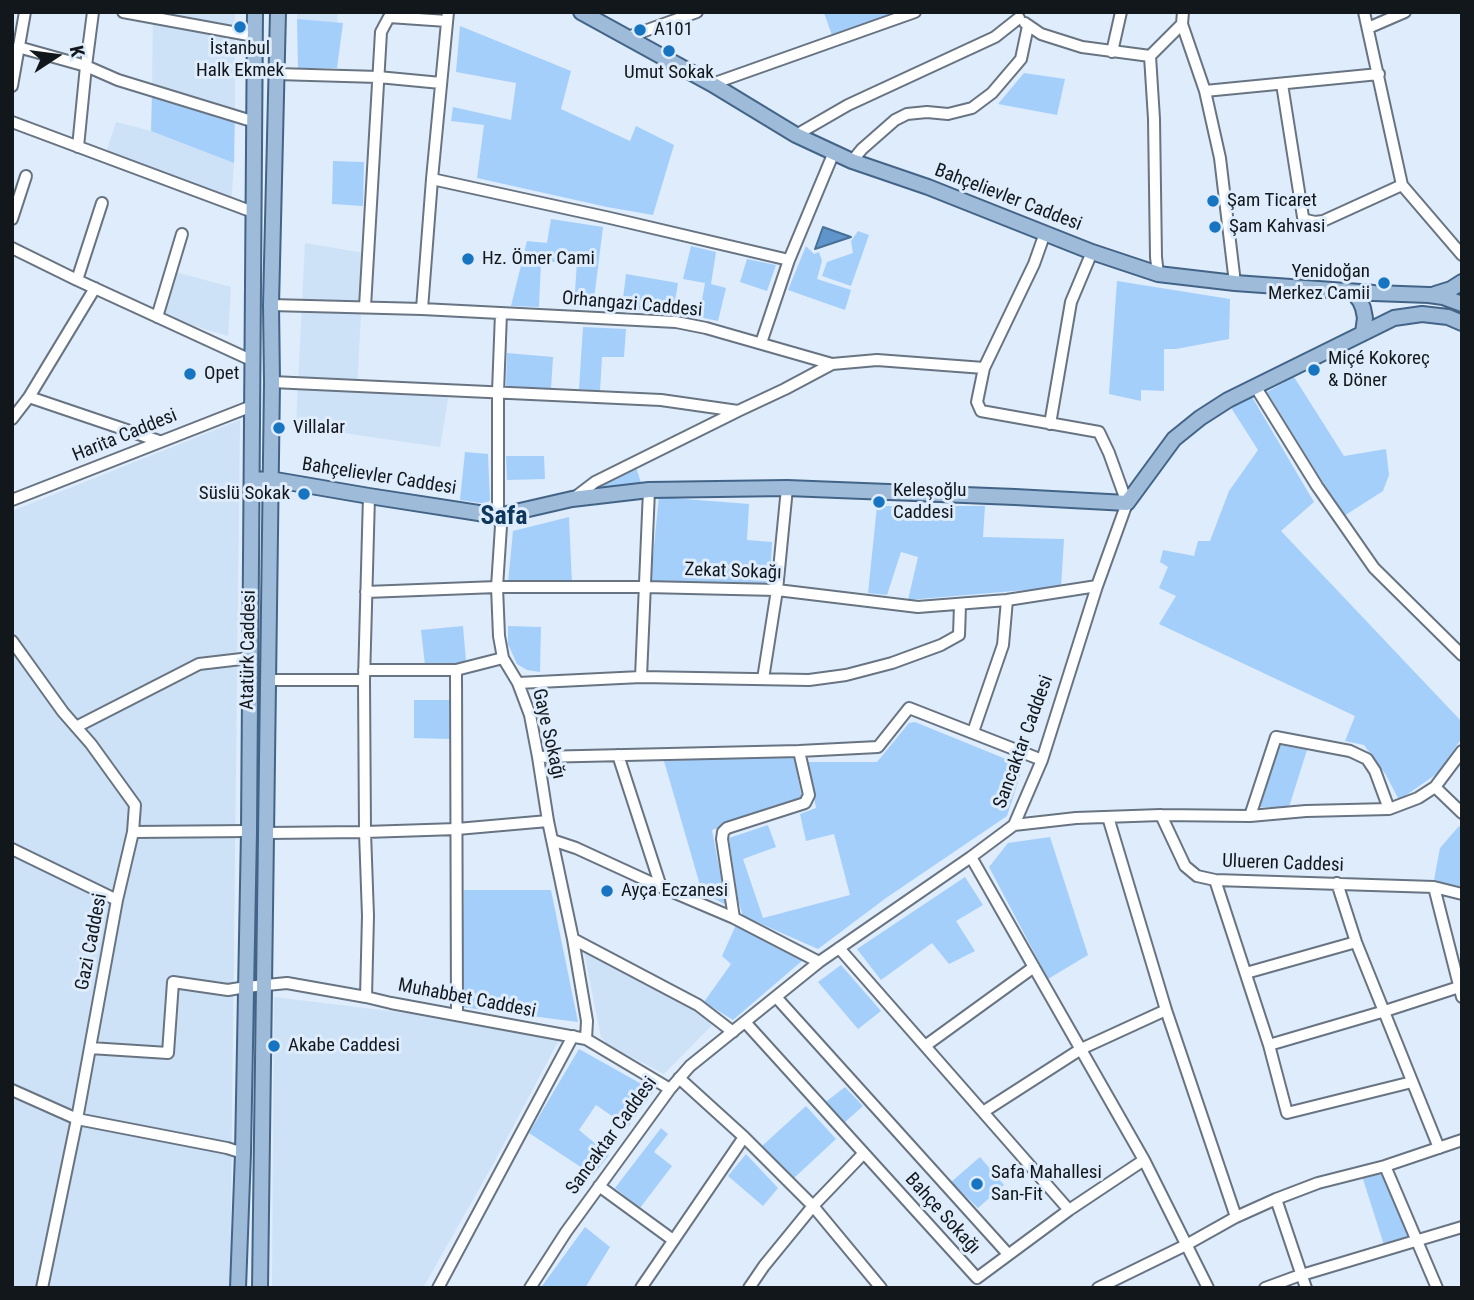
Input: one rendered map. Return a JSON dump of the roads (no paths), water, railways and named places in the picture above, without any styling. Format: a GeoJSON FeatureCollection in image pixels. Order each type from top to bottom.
{"type":"FeatureCollection","features":[{"type":"Feature","properties":{"kind":"main road"},"geometry":{"type":"LineString","coordinates":[[238,1288],[249,831],[255,12]]}},
{"type":"Feature","properties":{"kind":"main road","name":"Atatürk Caddesi"},"geometry":{"type":"LineString","coordinates":[[260,1288],[271,305],[278,12]]}},
{"type":"Feature","properties":{"kind":"main road","name":"Bahçelievler Caddesi"},"geometry":{"type":"LineString","coordinates":[[590,14],[796,135],[852,161],[928,187],[1091,252],[1158,274],[1235,283],[1429,295],[1460,300]]}},
{"type":"Feature","properties":{"kind":"main road"},"geometry":{"type":"LineString","coordinates":[[1429,295],[1451,289],[1462,282]]}},
{"type":"Feature","properties":{"kind":"main road"},"geometry":{"type":"LineString","coordinates":[[1343,291],[1353,292],[1360,301],[1365,318],[1363,333]]}},
{"type":"Feature","properties":{"kind":"main road"},"geometry":{"type":"LineString","coordinates":[[1395,295],[1386,297],[1383,304],[1388,314],[1394,318],[1422,314],[1461,321],[1460,300]]}},
{"type":"Feature","properties":{"kind":"main road","name":"Sancaktar Caddesi"},"geometry":{"type":"LineString","coordinates":[[1127,503],[1174,439],[1200,418],[1255,386],[1394,318]]}},
{"type":"Feature","properties":{"kind":"main road","name":"Bahçelievler Caddesi"},"geometry":{"type":"LineString","coordinates":[[252,480],[270,479],[498,516],[572,499],[649,490],[787,488],[1127,503]]}},
{"type":"Feature","properties":{"kind":"street"},"geometry":{"type":"LineString","coordinates":[[12,86],[17,40],[25,12]]}},
{"type":"Feature","properties":{"kind":"street"},"geometry":{"type":"LineString","coordinates":[[78,147],[93,12]]}},
{"type":"Feature","properties":{"kind":"street"},"geometry":{"type":"LineString","coordinates":[[123,12],[254,36]]}},
{"type":"Feature","properties":{"kind":"street"},"geometry":{"type":"LineString","coordinates":[[628,37],[697,12]]}},
{"type":"Feature","properties":{"kind":"street"},"geometry":{"type":"LineString","coordinates":[[712,84],[915,12]]}},
{"type":"Feature","properties":{"kind":"street"},"geometry":{"type":"LineString","coordinates":[[1112,51],[1121,12]]}},
{"type":"Feature","properties":{"kind":"street"},"geometry":{"type":"LineString","coordinates":[[1364,12],[1402,186],[1462,255]]}},
{"type":"Feature","properties":{"kind":"street"},"geometry":{"type":"LineString","coordinates":[[1368,28],[1405,12]]}},
{"type":"Feature","properties":{"kind":"street"},"geometry":{"type":"LineString","coordinates":[[796,135],[848,105],[995,37],[1019,15],[1028,26],[1041,34],[1082,47],[1150,55]]}},
{"type":"Feature","properties":{"kind":"street"},"geometry":{"type":"LineString","coordinates":[[365,306],[381,32],[389,17],[447,17],[422,309]]}},
{"type":"Feature","properties":{"kind":"street"},"geometry":{"type":"LineString","coordinates":[[1158,274],[1150,55],[1182,18]]}},
{"type":"Feature","properties":{"kind":"street"},"geometry":{"type":"LineString","coordinates":[[1182,18],[1205,90],[1220,159],[1235,283]]}},
{"type":"Feature","properties":{"kind":"street"},"geometry":{"type":"LineString","coordinates":[[852,161],[895,120],[908,114],[948,114],[972,108],[992,93],[1021,59],[1028,26]]}},
{"type":"Feature","properties":{"kind":"street"},"geometry":{"type":"LineString","coordinates":[[17,40],[118,80],[255,122]]}},
{"type":"Feature","properties":{"kind":"street"},"geometry":{"type":"LineString","coordinates":[[277,74],[441,83]]}},
{"type":"Feature","properties":{"kind":"street"},"geometry":{"type":"LineString","coordinates":[[1205,90],[1379,74]]}},
{"type":"Feature","properties":{"kind":"street"},"geometry":{"type":"LineString","coordinates":[[1283,84],[1303,217],[1315,222],[1323,221],[1402,186]]}},
{"type":"Feature","properties":{"kind":"street"},"geometry":{"type":"LineString","coordinates":[[12,122],[253,212]]}},
{"type":"Feature","properties":{"kind":"street"},"geometry":{"type":"LineString","coordinates":[[761,343],[789,260],[834,152]]}},
{"type":"Feature","properties":{"kind":"street"},"geometry":{"type":"LineString","coordinates":[[12,219],[26,176]]}},
{"type":"Feature","properties":{"kind":"street"},"geometry":{"type":"LineString","coordinates":[[432,179],[789,260]]}},
{"type":"Feature","properties":{"kind":"street"},"geometry":{"type":"LineString","coordinates":[[77,280],[103,203]]}},
{"type":"Feature","properties":{"kind":"street"},"geometry":{"type":"LineString","coordinates":[[1045,233],[1034,264],[984,368],[977,402],[981,411],[1098,432],[1109,453],[1127,503]]}},
{"type":"Feature","properties":{"kind":"street"},"geometry":{"type":"LineString","coordinates":[[157,317],[182,234]]}},
{"type":"Feature","properties":{"kind":"street"},"geometry":{"type":"LineString","coordinates":[[13,250],[251,360]]}},
{"type":"Feature","properties":{"kind":"street"},"geometry":{"type":"LineString","coordinates":[[1050,424],[1071,302],[1091,252]]}},
{"type":"Feature","properties":{"kind":"street"},"geometry":{"type":"LineString","coordinates":[[12,419],[29,397],[95,288]]}},
{"type":"Feature","properties":{"kind":"street","name":"Orhangazi Caddesi"},"geometry":{"type":"LineString","coordinates":[[271,305],[365,306],[676,322],[832,364],[877,360],[984,368]]}},
{"type":"Feature","properties":{"kind":"street","name":"Gaye Sokağı"},"geometry":{"type":"LineString","coordinates":[[500,313],[498,516],[501,526],[497,587],[499,636],[503,658],[518,683],[530,715],[548,821],[573,939],[587,1021],[586,1039]]}},
{"type":"Feature","properties":{"kind":"street"},"geometry":{"type":"LineString","coordinates":[[572,499],[595,482],[832,364]]}},
{"type":"Feature","properties":{"kind":"street"},"geometry":{"type":"LineString","coordinates":[[272,383],[661,400],[738,411]]}},
{"type":"Feature","properties":{"kind":"street"},"geometry":{"type":"LineString","coordinates":[[1255,386],[1317,486],[1374,568],[1462,655]]}},
{"type":"Feature","properties":{"kind":"street"},"geometry":{"type":"LineString","coordinates":[[29,397],[159,441]]}},
{"type":"Feature","properties":{"kind":"street","name":"Harita Caddesi"},"geometry":{"type":"LineString","coordinates":[[12,500],[252,406]]}},
{"type":"Feature","properties":{"kind":"street"},"geometry":{"type":"LineString","coordinates":[[763,679],[777,590],[787,488]]}},
{"type":"Feature","properties":{"kind":"street"},"geometry":{"type":"LineString","coordinates":[[641,677],[649,490]]}},
{"type":"Feature","properties":{"kind":"street"},"geometry":{"type":"LineString","coordinates":[[366,996],[369,916],[364,675],[369,496]]}},
{"type":"Feature","properties":{"kind":"street","name":"Sancaktar Caddesi"},"geometry":{"type":"LineString","coordinates":[[530,1288],[599,1186],[690,1066],[819,962],[1014,825],[1042,760],[1097,586],[1127,503]]}},
{"type":"Feature","properties":{"kind":"street","name":"Zekat Sokağı"},"geometry":{"type":"LineString","coordinates":[[366,592],[497,587],[777,590],[918,607],[1007,600],[1097,586]]}},
{"type":"Feature","properties":{"kind":"street"},"geometry":{"type":"LineString","coordinates":[[973,732],[1003,645],[1007,600]]}},
{"type":"Feature","properties":{"kind":"street"},"geometry":{"type":"LineString","coordinates":[[518,683],[641,677],[809,680],[846,676],[892,663],[941,645],[959,635],[960,605]]}},
{"type":"Feature","properties":{"kind":"street","name":"Gazi Caddesi"},"geometry":{"type":"LineString","coordinates":[[12,641],[135,805],[133,832],[117,900],[77,1119],[42,1288]]}},
{"type":"Feature","properties":{"kind":"street"},"geometry":{"type":"LineString","coordinates":[[76,727],[199,664],[250,658]]}},
{"type":"Feature","properties":{"kind":"street"},"geometry":{"type":"LineString","coordinates":[[267,680],[456,670],[503,658]]}},
{"type":"Feature","properties":{"kind":"street"},"geometry":{"type":"LineString","coordinates":[[456,670],[457,1015]]}},
{"type":"Feature","properties":{"kind":"street"},"geometry":{"type":"LineString","coordinates":[[538,757],[878,747],[909,708],[1042,760]]}},
{"type":"Feature","properties":{"kind":"street"},"geometry":{"type":"LineString","coordinates":[[1250,816],[1276,737],[1350,751],[1367,759],[1375,771],[1389,809]]}},
{"type":"Feature","properties":{"kind":"street"},"geometry":{"type":"LineString","coordinates":[[734,918],[723,832],[727,828],[805,803],[809,794],[799,751]]}},
{"type":"Feature","properties":{"kind":"street"},"geometry":{"type":"LineString","coordinates":[[1014,825],[1076,818],[1250,816],[1306,811],[1389,809],[1418,799],[1435,787],[1462,751]]}},
{"type":"Feature","properties":{"kind":"street"},"geometry":{"type":"LineString","coordinates":[[618,755],[661,887]]}},
{"type":"Feature","properties":{"kind":"street"},"geometry":{"type":"LineString","coordinates":[[1435,787],[1462,813]]}},
{"type":"Feature","properties":{"kind":"street","name":"Ulueren Caddesi"},"geometry":{"type":"LineString","coordinates":[[1161,816],[1185,866],[1198,876],[1215,880],[1434,887],[1462,894]]}},
{"type":"Feature","properties":{"kind":"street"},"geometry":{"type":"LineString","coordinates":[[1108,817],[1166,1010],[1236,1217]]}},
{"type":"Feature","properties":{"kind":"street"},"geometry":{"type":"LineString","coordinates":[[266,833],[457,829],[548,821]]}},
{"type":"Feature","properties":{"kind":"street"},"geometry":{"type":"LineString","coordinates":[[133,832],[249,831]]}},
{"type":"Feature","properties":{"kind":"street"},"geometry":{"type":"LineString","coordinates":[[552,840],[576,848],[734,918],[819,962]]}},
{"type":"Feature","properties":{"kind":"street"},"geometry":{"type":"LineString","coordinates":[[12,849],[117,900]]}},
{"type":"Feature","properties":{"kind":"street"},"geometry":{"type":"LineString","coordinates":[[971,857],[1144,1160],[1208,1288]]}},
{"type":"Feature","properties":{"kind":"street"},"geometry":{"type":"LineString","coordinates":[[1215,880],[1269,1045],[1287,1113],[1412,1082]]}},
{"type":"Feature","properties":{"kind":"street"},"geometry":{"type":"LineString","coordinates":[[1337,883],[1356,942],[1438,1148]]}},
{"type":"Feature","properties":{"kind":"street"},"geometry":{"type":"LineString","coordinates":[[1269,1045],[1461,992],[1434,887]]}},
{"type":"Feature","properties":{"kind":"street"},"geometry":{"type":"LineString","coordinates":[[573,939],[698,1005],[733,1032]]}},
{"type":"Feature","properties":{"kind":"street"},"geometry":{"type":"LineString","coordinates":[[1246,973],[1356,942]]}},
{"type":"Feature","properties":{"kind":"street"},"geometry":{"type":"LineString","coordinates":[[839,948],[1069,1210]]}},
{"type":"Feature","properties":{"kind":"street"},"geometry":{"type":"LineString","coordinates":[[925,1046],[1034,967]]}},
{"type":"Feature","properties":{"kind":"street","name":"Muhabbet Caddesi"},"geometry":{"type":"LineString","coordinates":[[90,1048],[168,1053],[173,982],[228,990],[287,983],[586,1039],[670,1089]]}},
{"type":"Feature","properties":{"kind":"street"},"geometry":{"type":"LineString","coordinates":[[776,997],[1008,1254]]}},
{"type":"Feature","properties":{"kind":"street"},"geometry":{"type":"LineString","coordinates":[[984,1112],[1081,1049],[1166,1010]]}},
{"type":"Feature","properties":{"kind":"street","name":"Bahçe Sokağı"},"geometry":{"type":"LineString","coordinates":[[745,1022],[977,1278],[1069,1210],[1144,1160]]}},
{"type":"Feature","properties":{"kind":"street"},"geometry":{"type":"LineString","coordinates":[[438,1288],[573,1036]]}},
{"type":"Feature","properties":{"kind":"street"},"geometry":{"type":"LineString","coordinates":[[679,1078],[744,1137],[813,1206],[869,1283],[881,1288]]}},
{"type":"Feature","properties":{"kind":"street"},"geometry":{"type":"LineString","coordinates":[[12,1090],[77,1119],[243,1153]]}},
{"type":"Feature","properties":{"kind":"street"},"geometry":{"type":"LineString","coordinates":[[641,1288],[744,1137]]}},
{"type":"Feature","properties":{"kind":"street"},"geometry":{"type":"LineString","coordinates":[[1098,1288],[1276,1199],[1318,1183],[1385,1166],[1462,1140]]}},
{"type":"Feature","properties":{"kind":"street"},"geometry":{"type":"LineString","coordinates":[[749,1288],[813,1206],[863,1154]]}},
{"type":"Feature","properties":{"kind":"street"},"geometry":{"type":"LineString","coordinates":[[1385,1166],[1437,1288]]}},
{"type":"Feature","properties":{"kind":"street"},"geometry":{"type":"LineString","coordinates":[[599,1186],[673,1240]]}},
{"type":"Feature","properties":{"kind":"street"},"geometry":{"type":"LineString","coordinates":[[1276,1199],[1306,1288]]}},
{"type":"Feature","properties":{"kind":"street"},"geometry":{"type":"LineString","coordinates":[[1265,1288],[1462,1227]]}},
{"type":"Feature","properties":{"kind":"place","name":"İstanbul Halk Ekmek"},"geometry":{"type":"Point","coordinates":[240,27]}},
{"type":"Feature","properties":{"kind":"place","name":"A101"},"geometry":{"type":"Point","coordinates":[640,30]}},
{"type":"Feature","properties":{"kind":"place","name":"Umut Sokak"},"geometry":{"type":"Point","coordinates":[669,51]}},
{"type":"Feature","properties":{"kind":"place","name":"Şam Ticaret"},"geometry":{"type":"Point","coordinates":[1213,201]}},
{"type":"Feature","properties":{"kind":"place","name":"Şam Kahvasi"},"geometry":{"type":"Point","coordinates":[1215,227]}},
{"type":"Feature","properties":{"kind":"place","name":"Hz. Ömer Cami"},"geometry":{"type":"Point","coordinates":[468,259]}},
{"type":"Feature","properties":{"kind":"place","name":"Yenidoğan Merkez Camii"},"geometry":{"type":"Point","coordinates":[1384,283]}},
{"type":"Feature","properties":{"kind":"place","name":"Miçé Kokoreç & Döner"},"geometry":{"type":"Point","coordinates":[1314,370]}},
{"type":"Feature","properties":{"kind":"place","name":"Opet"},"geometry":{"type":"Point","coordinates":[190,374]}},
{"type":"Feature","properties":{"kind":"place","name":"Villalar"},"geometry":{"type":"Point","coordinates":[279,428]}},
{"type":"Feature","properties":{"kind":"place","name":"Süslü Sokak"},"geometry":{"type":"Point","coordinates":[304,494]}},
{"type":"Feature","properties":{"kind":"place","name":"Keleşoğlu Caddesi"},"geometry":{"type":"Point","coordinates":[879,502]}},
{"type":"Feature","properties":{"kind":"place","name":"Ayça Eczanesi"},"geometry":{"type":"Point","coordinates":[607,891]}},
{"type":"Feature","properties":{"kind":"place","name":"Akabe Caddesi"},"geometry":{"type":"Point","coordinates":[274,1046]}},
{"type":"Feature","properties":{"kind":"place","name":"Safa Mahallesi San-Fit"},"geometry":{"type":"Point","coordinates":[977,1184]}},
{"type":"Feature","properties":{"kind":"district","name":"Safa"},"geometry":{"type":"Point","coordinates":[504,517]}}]}
